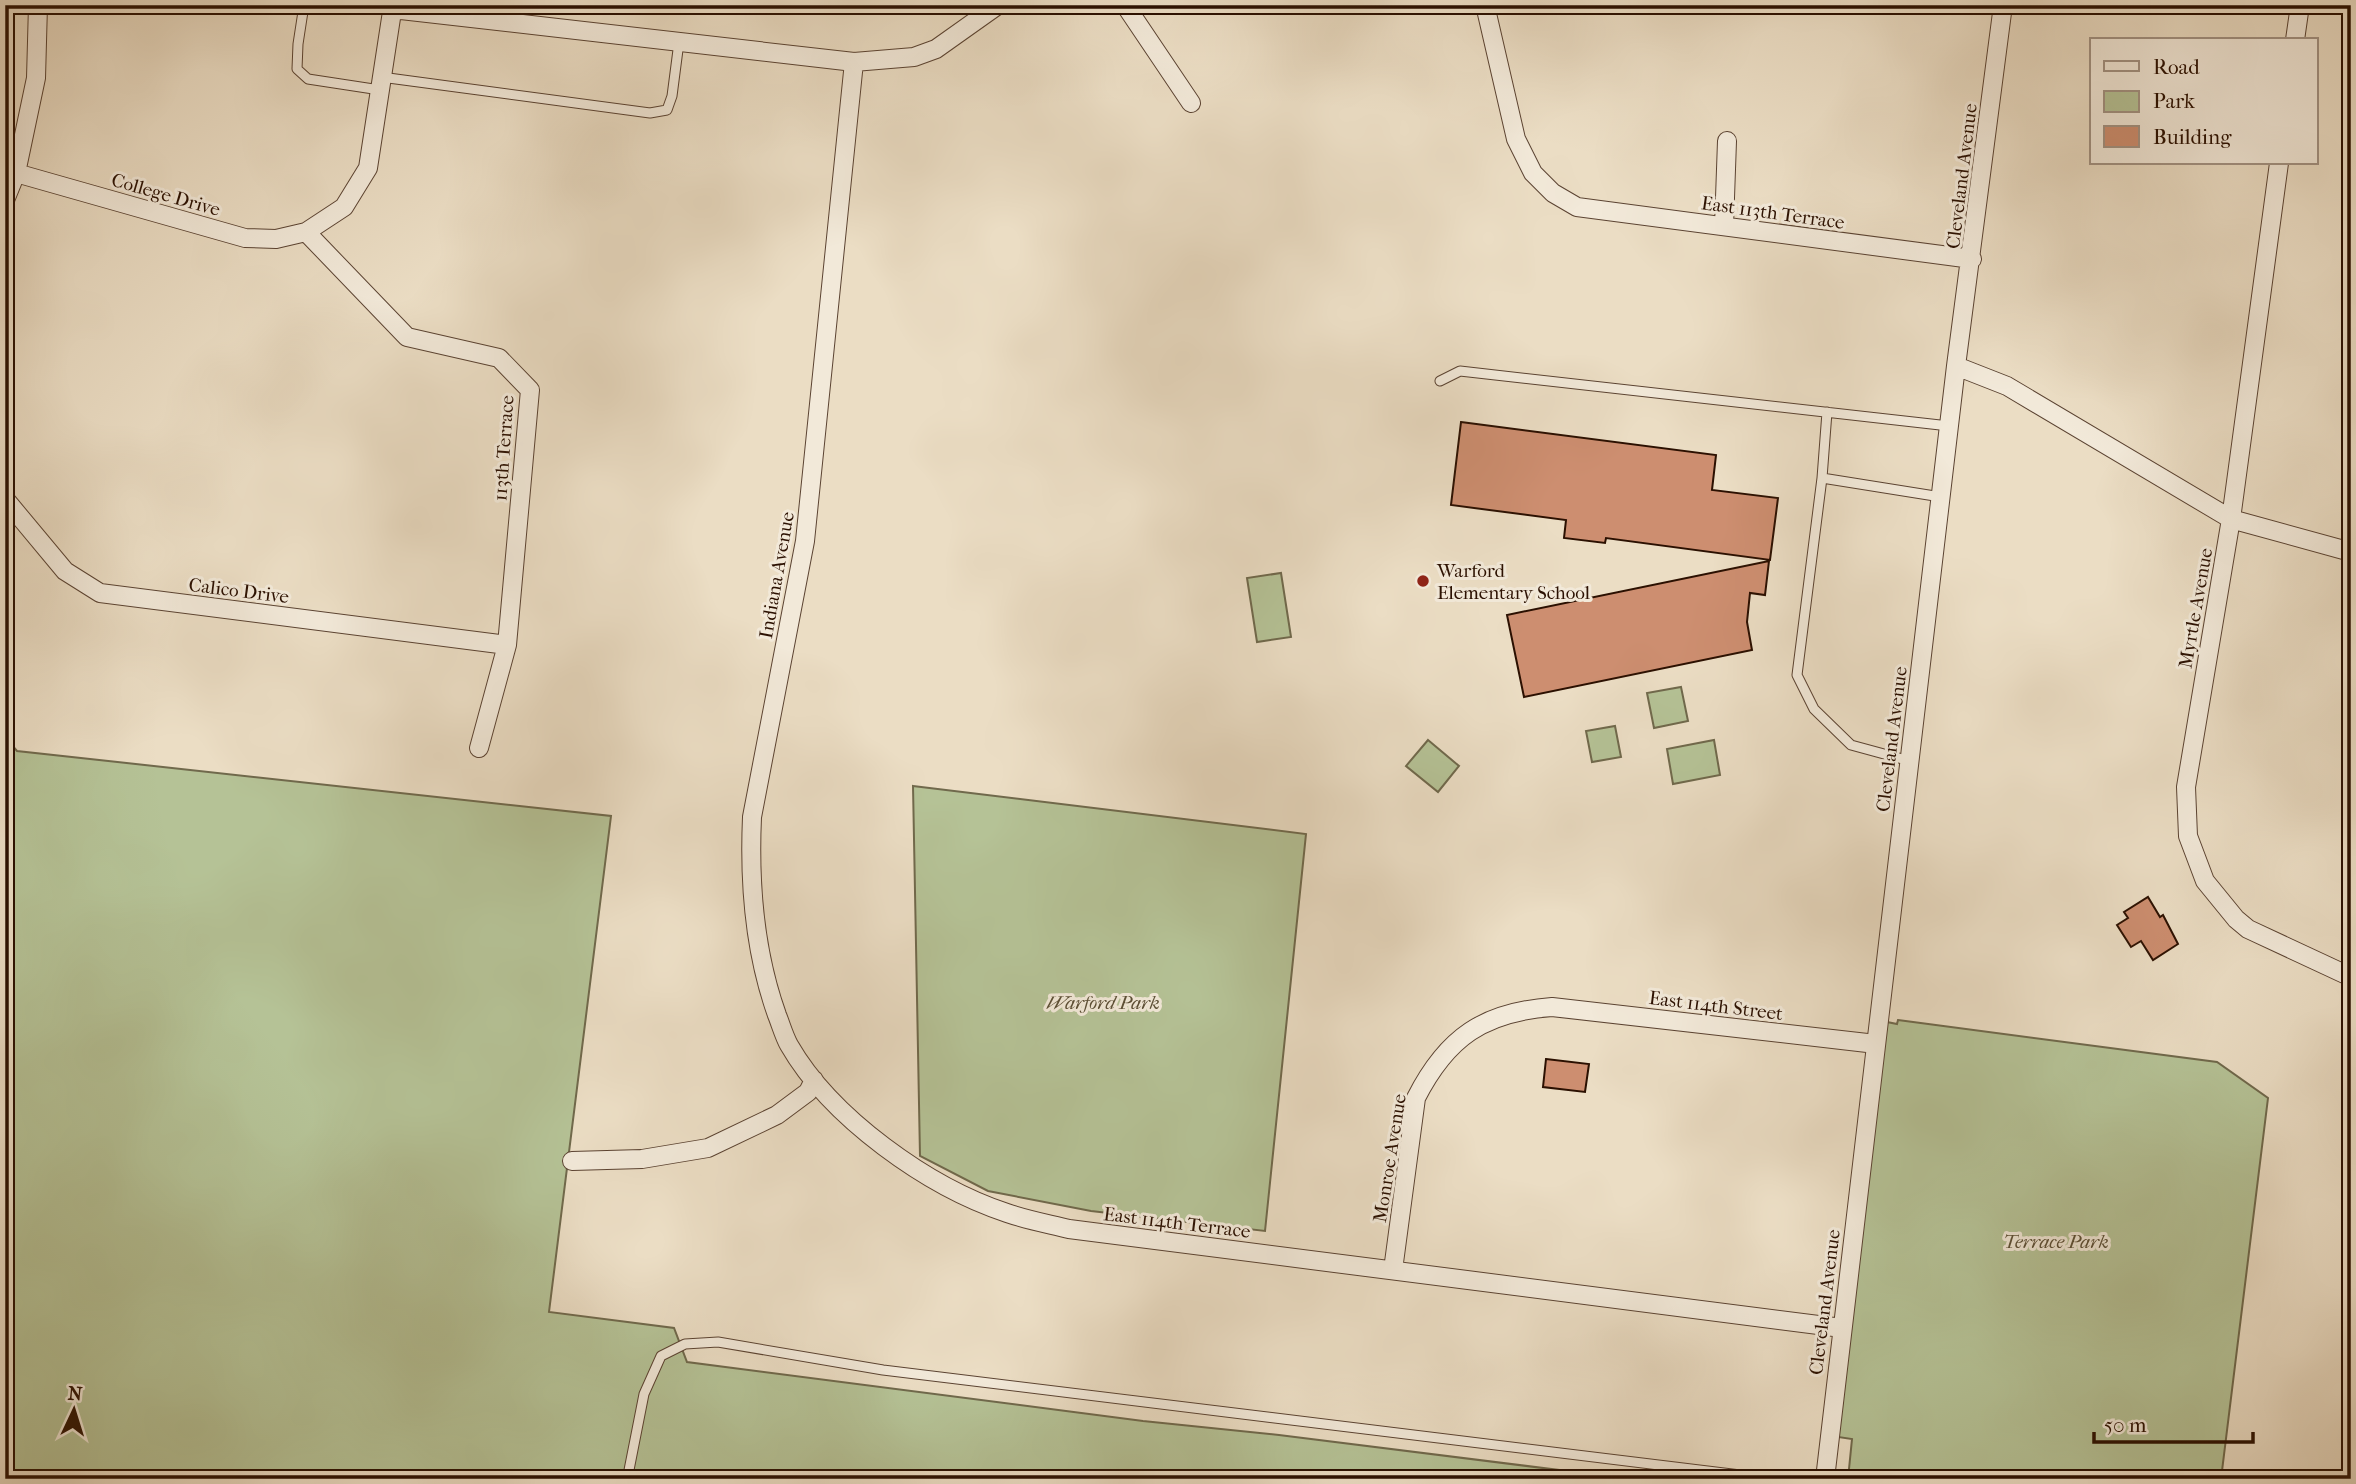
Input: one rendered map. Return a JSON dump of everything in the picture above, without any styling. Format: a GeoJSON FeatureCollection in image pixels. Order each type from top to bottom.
{"type":"FeatureCollection","features":[{"type":"Feature","properties":{"kind":"street"},"geometry":{"type":"LineString","coordinates":[[5,200],[16,173],[36,78],[38,5]]}},
{"type":"Feature","properties":{"kind":"street"},"geometry":{"type":"LineString","coordinates":[[1125,5],[1191,103]]}},
{"type":"Feature","properties":{"kind":"street","name":"East 113th Terrace"},"geometry":{"type":"LineString","coordinates":[[1485,5],[1516,139],[1533,173],[1553,193],[1577,207],[1972,259]]}},
{"type":"Feature","properties":{"kind":"street","name":"Cleveland Avenue"},"geometry":{"type":"LineString","coordinates":[[1825,1479],[1956,366],[2003,5]]}},
{"type":"Feature","properties":{"kind":"street"},"geometry":{"type":"LineString","coordinates":[[2295,38],[2300,5]]}},
{"type":"Feature","properties":{"kind":"street"},"geometry":{"type":"LineString","coordinates":[[306,232],[344,207],[368,168],[392,7],[854,62],[914,57],[936,49],[993,7]]}},
{"type":"Feature","properties":{"kind":"street","name":"Indiana Avenue"},"geometry":{"type":"LineString","coordinates":[[814,1080],[788,1044],[767,986],[755,932],[750,853],[752,817],[805,541],[854,62]]}},
{"type":"Feature","properties":{"kind":"street"},"geometry":{"type":"LineString","coordinates":[[1724,226],[1727,141]]}},
{"type":"Feature","properties":{"kind":"street","name":"Myrtle Avenue"},"geometry":{"type":"LineString","coordinates":[[2279,164],[2231,519],[2186,787],[2188,836],[2205,881],[2236,919],[2248,929],[2351,977]]}},
{"type":"Feature","properties":{"kind":"street","name":"College Drive"},"geometry":{"type":"LineString","coordinates":[[16,173],[245,238],[276,239],[306,232]]}},
{"type":"Feature","properties":{"kind":"street","name":"113th Terrace"},"geometry":{"type":"LineString","coordinates":[[306,232],[407,337],[499,358],[530,390],[507,645],[479,748]]}},
{"type":"Feature","properties":{"kind":"street"},"geometry":{"type":"LineString","coordinates":[[1956,366],[2007,386],[2231,519],[2351,552]]}},
{"type":"Feature","properties":{"kind":"street","name":"Calico Drive"},"geometry":{"type":"LineString","coordinates":[[5,499],[65,571],[100,593],[507,645]]}},
{"type":"Feature","properties":{"kind":"street","name":"East 114th Street"},"geometry":{"type":"LineString","coordinates":[[1552,1007],[1876,1044]]}},
{"type":"Feature","properties":{"kind":"street","name":"Monroe Avenue"},"geometry":{"type":"LineString","coordinates":[[1393,1270],[1416,1098],[1429,1072],[1447,1049],[1486,1021],[1522,1009],[1552,1007]]}},
{"type":"Feature","properties":{"kind":"street"},"geometry":{"type":"LineString","coordinates":[[572,1161],[642,1159],[708,1148],[777,1115],[808,1092],[814,1080]]}},
{"type":"Feature","properties":{"kind":"street","name":"East 114th Terrace"},"geometry":{"type":"LineString","coordinates":[[814,1080],[855,1123],[901,1160],[953,1190],[1007,1213],[1069,1229],[1842,1328]]}},
{"type":"Feature","properties":{"kind":"lane"},"geometry":{"type":"LineString","coordinates":[[304,5],[297,69],[308,79],[381,84],[650,113],[667,110],[672,96],[679,42]]}},
{"type":"Feature","properties":{"kind":"lane"},"geometry":{"type":"LineString","coordinates":[[1440,380],[1460,370],[1949,426]]}},
{"type":"Feature","properties":{"kind":"lane"},"geometry":{"type":"LineString","coordinates":[[1827,412],[1822,478],[1797,675],[1814,709],[1851,745],[1910,761]]}},
{"type":"Feature","properties":{"kind":"lane"},"geometry":{"type":"LineString","coordinates":[[1822,478],[1941,497]]}},
{"type":"Feature","properties":{"kind":"lane"},"geometry":{"type":"LineString","coordinates":[[629,1470],[644,1394],[661,1356],[685,1344],[718,1342],[883,1370],[1773,1479]]}},
{"type":"Feature","properties":{"kind":"green space"},"geometry":{"type":"Polygon","coordinates":[[[1281,573],[1291,637],[1257,642],[1247,578],[1281,573]]]}},
{"type":"Feature","properties":{"kind":"green space"},"geometry":{"type":"Polygon","coordinates":[[[1681,687],[1688,721],[1654,728],[1647,693],[1681,687]]]}},
{"type":"Feature","properties":{"kind":"green space"},"geometry":{"type":"Polygon","coordinates":[[[1615,726],[1621,757],[1592,762],[1586,731],[1615,726]]]}},
{"type":"Feature","properties":{"kind":"green space"},"geometry":{"type":"Polygon","coordinates":[[[5,737],[17,751],[611,816],[549,1312],[674,1328],[687,1362],[1143,1421],[1279,1435],[1631,1479],[5,1479],[5,737]]]}},
{"type":"Feature","properties":{"kind":"green space"},"geometry":{"type":"Polygon","coordinates":[[[1428,740],[1459,766],[1438,792],[1406,766],[1428,740]]]}},
{"type":"Feature","properties":{"kind":"green space"},"geometry":{"type":"Polygon","coordinates":[[[1714,740],[1720,775],[1673,784],[1667,749],[1714,740]]]}},
{"type":"Feature","properties":{"kind":"green space","name":"Warford Park"},"geometry":{"type":"Polygon","coordinates":[[[913,786],[1306,834],[1265,1231],[1091,1211],[988,1191],[920,1156],[913,786]]]}},
{"type":"Feature","properties":{"kind":"green space","name":"Terrace Park"},"geometry":{"type":"Polygon","coordinates":[[[1898,1020],[2217,1062],[2268,1098],[2221,1479],[1848,1479],[1852,1439],[1838,1437],[1887,1022],[1897,1024],[1898,1020]]]}},
{"type":"Feature","properties":{"kind":"building"},"geometry":{"type":"Polygon","coordinates":[[[1461,422],[1716,455],[1712,490],[1778,498],[1770,560],[1606,538],[1605,543],[1564,538],[1566,520],[1451,505],[1461,422]]]}},
{"type":"Feature","properties":{"kind":"building"},"geometry":{"type":"Polygon","coordinates":[[[1769,561],[1765,595],[1750,593],[1747,622],[1752,650],[1524,697],[1507,615],[1769,561]]]}},
{"type":"Feature","properties":{"kind":"building"},"geometry":{"type":"Polygon","coordinates":[[[2148,897],[2160,917],[2163,915],[2178,944],[2153,960],[2141,941],[2131,947],[2117,925],[2128,918],[2124,912],[2148,897]]]}},
{"type":"Feature","properties":{"kind":"building"},"geometry":{"type":"Polygon","coordinates":[[[1546,1059],[1589,1064],[1585,1092],[1543,1087],[1546,1059]]]}},
{"type":"Feature","properties":{"kind":"place","name":"Warford Elementary School"},"geometry":{"type":"Point","coordinates":[1423,581]}}]}
